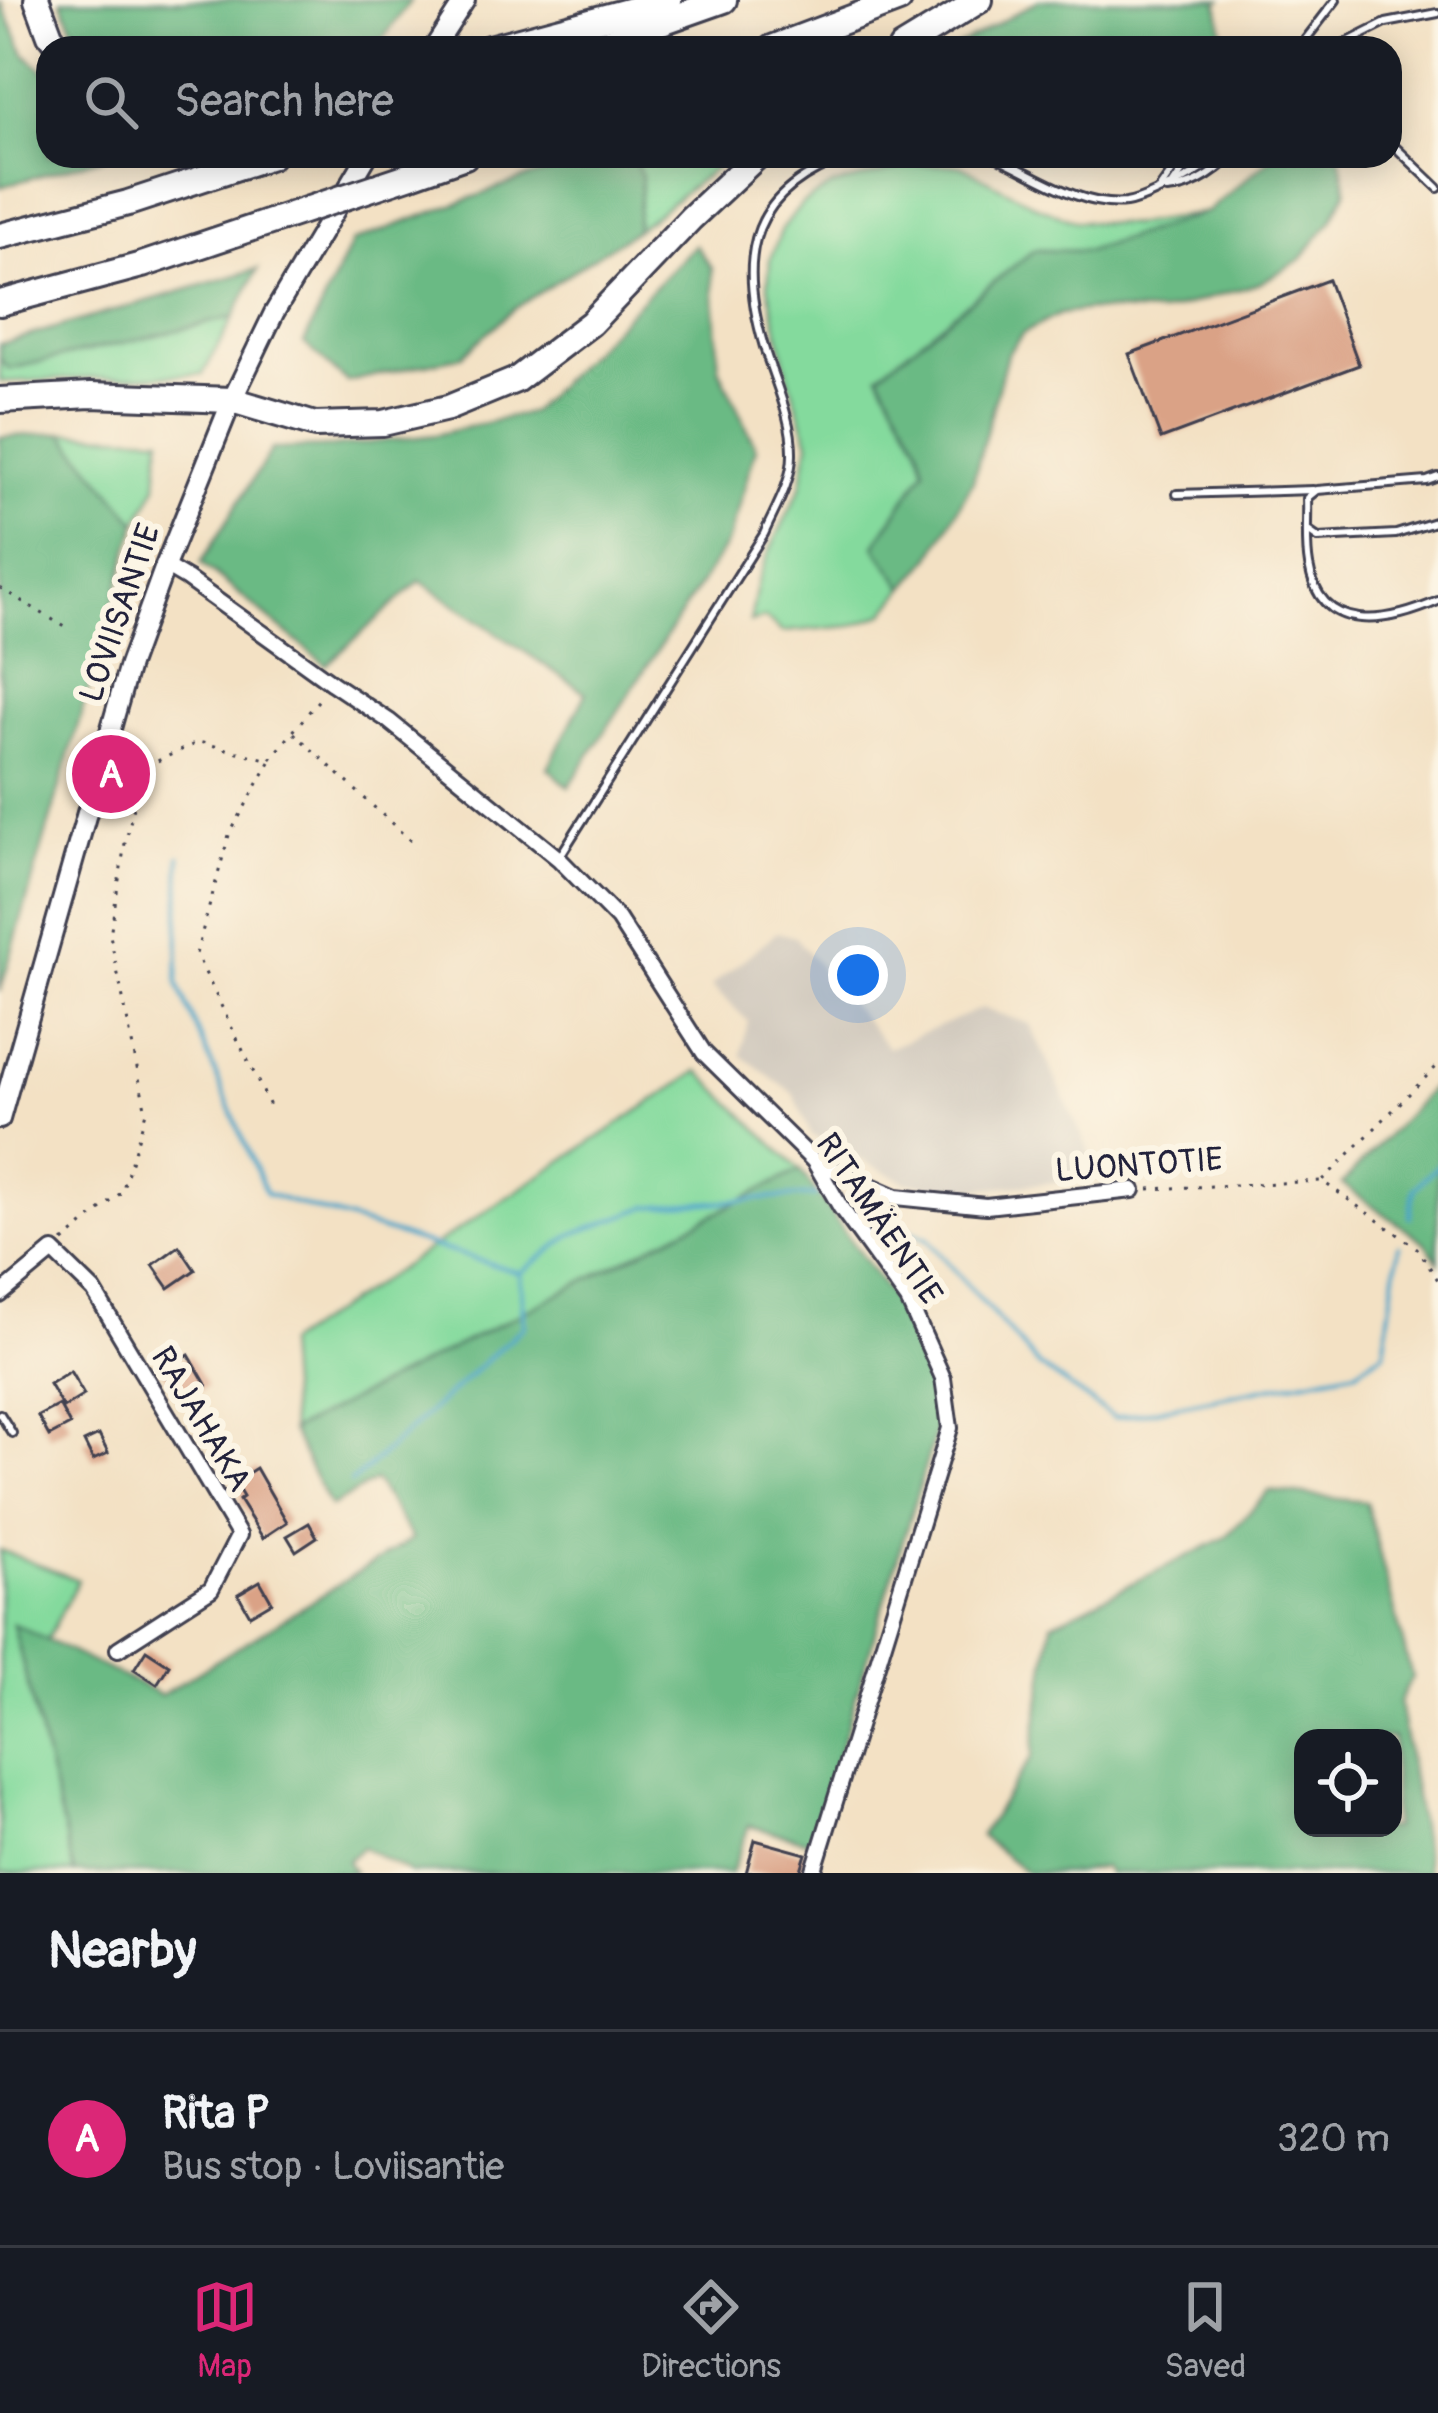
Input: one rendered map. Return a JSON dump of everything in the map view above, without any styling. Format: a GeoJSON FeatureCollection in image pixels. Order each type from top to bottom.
{"type":"FeatureCollection","features":[{"type":"Feature","properties":{"kind":"highway"},"geometry":{"type":"LineString","coordinates":[[37,0],[51,36]]}},
{"type":"Feature","properties":{"kind":"highway"},"geometry":{"type":"LineString","coordinates":[[534,36],[669,0]]}},
{"type":"Feature","properties":{"kind":"highway"},"geometry":{"type":"LineString","coordinates":[[623,36],[724,0]]}},
{"type":"Feature","properties":{"kind":"highway"},"geometry":{"type":"LineString","coordinates":[[804,36],[899,0]]}},
{"type":"Feature","properties":{"kind":"highway"},"geometry":{"type":"LineString","coordinates":[[921,36],[980,0]]}},
{"type":"Feature","properties":{"kind":"highway"},"geometry":{"type":"LineString","coordinates":[[0,236],[234,168]]}},
{"type":"Feature","properties":{"kind":"highway"},"geometry":{"type":"LineString","coordinates":[[0,303],[142,265],[431,168]]}},
{"type":"Feature","properties":{"kind":"highway"},"geometry":{"type":"LineString","coordinates":[[0,400],[91,395],[232,400],[315,425],[400,420],[448,408],[516,380],[592,323],[744,168]]}},
{"type":"Feature","properties":{"kind":"main road"},"geometry":{"type":"LineString","coordinates":[[442,36],[464,0]]}},
{"type":"Feature","properties":{"kind":"main road","name":"LOVIISANTIE"},"geometry":{"type":"LineString","coordinates":[[0,1119],[129,664],[165,566],[232,400],[274,314],[361,168]]}},
{"type":"Feature","properties":{"kind":"street","name":"RITAMÄENTIE"},"geometry":{"type":"LineString","coordinates":[[165,566],[389,721],[559,859],[618,919],[704,1053],[814,1161],[841,1208],[908,1300],[944,1378],[950,1428],[813,1873]]}},
{"type":"Feature","properties":{"kind":"street","name":"LUONTOTIE"},"geometry":{"type":"LineString","coordinates":[[814,1161],[896,1197],[986,1206],[1133,1190]]}},
{"type":"Feature","properties":{"kind":"street"},"geometry":{"type":"LineString","coordinates":[[0,1295],[52,1251]]}},
{"type":"Feature","properties":{"kind":"street","name":"RAJAHAKA"},"geometry":{"type":"LineString","coordinates":[[52,1251],[94,1291],[239,1535],[212,1589],[118,1648]]}},
{"type":"Feature","properties":{"kind":"lane"},"geometry":{"type":"LineString","coordinates":[[1308,36],[1336,0]]}},
{"type":"Feature","properties":{"kind":"lane"},"geometry":{"type":"LineString","coordinates":[[1360,36],[1386,23],[1438,13]]}},
{"type":"Feature","properties":{"kind":"lane"},"geometry":{"type":"LineString","coordinates":[[1402,154],[1438,188]]}},
{"type":"Feature","properties":{"kind":"lane"},"geometry":{"type":"LineString","coordinates":[[559,859],[764,534],[787,481],[793,450],[756,318],[753,250],[765,214],[777,198],[822,168]]}},
{"type":"Feature","properties":{"kind":"lane"},"geometry":{"type":"LineString","coordinates":[[1019,168],[1106,203],[1127,202],[1158,191],[1204,168]]}},
{"type":"Feature","properties":{"kind":"lane"},"geometry":{"type":"LineString","coordinates":[[1158,191],[1174,168]]}},
{"type":"Feature","properties":{"kind":"lane"},"geometry":{"type":"LineString","coordinates":[[1172,186],[1184,168]]}},
{"type":"Feature","properties":{"kind":"lane"},"geometry":{"type":"LineString","coordinates":[[1158,191],[1185,189],[1220,168]]}},
{"type":"Feature","properties":{"kind":"lane"},"geometry":{"type":"LineString","coordinates":[[1177,494],[1317,490],[1427,482],[1438,477]]}},
{"type":"Feature","properties":{"kind":"lane"},"geometry":{"type":"LineString","coordinates":[[1317,490],[1307,498],[1309,566],[1320,598],[1345,617],[1395,617],[1438,601]]}},
{"type":"Feature","properties":{"kind":"lane"},"geometry":{"type":"LineString","coordinates":[[1308,531],[1318,538],[1396,534],[1438,521]]}},
{"type":"Feature","properties":{"kind":"lane"},"geometry":{"type":"LineString","coordinates":[[0,1414],[12,1433]]}},
{"type":"Feature","properties":{"kind":"path"},"geometry":{"type":"LineString","coordinates":[[0,588],[65,627]]}},
{"type":"Feature","properties":{"kind":"path"},"geometry":{"type":"LineString","coordinates":[[270,1106],[196,954],[230,835],[271,760],[332,683]]}},
{"type":"Feature","properties":{"kind":"path"},"geometry":{"type":"LineString","coordinates":[[293,732],[414,844]]}},
{"type":"Feature","properties":{"kind":"path"},"geometry":{"type":"LineString","coordinates":[[52,1251],[122,1192],[146,1112],[110,935],[144,767],[199,742],[271,760]]}},
{"type":"Feature","properties":{"kind":"path"},"geometry":{"type":"LineString","coordinates":[[1438,1064],[1322,1181],[1417,1248],[1438,1280]]}},
{"type":"Feature","properties":{"kind":"path","name":"LUONTOTIE"},"geometry":{"type":"LineString","coordinates":[[1133,1190],[1322,1181]]}},
{"type":"Feature","properties":{"kind":"shaded area"},"geometry":{"type":"Polygon","coordinates":[[[777,932],[795,937],[888,1048],[982,1008],[1030,1024],[1102,1179],[957,1190],[906,1182],[811,1135],[794,1094],[741,1055],[748,1021],[711,986],[777,932]]]}},
{"type":"Feature","properties":{"kind":"green space"},"geometry":{"type":"Polygon","coordinates":[[[0,0],[25,54],[36,64],[36,168],[66,168],[0,187],[0,0]]]}},
{"type":"Feature","properties":{"kind":"green space"},"geometry":{"type":"Polygon","coordinates":[[[61,0],[411,0],[385,36],[82,36],[75,32],[61,0]]]}},
{"type":"Feature","properties":{"kind":"green space"},"geometry":{"type":"Polygon","coordinates":[[[1039,0],[1221,0],[1223,36],[976,36],[1039,0]]]}},
{"type":"Feature","properties":{"kind":"green space"},"geometry":{"type":"Polygon","coordinates":[[[565,168],[638,168],[642,177],[636,230],[514,309],[461,356],[347,382],[304,343],[352,242],[565,168]]]}},
{"type":"Feature","properties":{"kind":"green space"},"geometry":{"type":"Polygon","coordinates":[[[638,168],[715,168],[636,230],[642,177],[638,168]]]}},
{"type":"Feature","properties":{"kind":"green space"},"geometry":{"type":"Polygon","coordinates":[[[903,168],[966,168],[1075,221],[1132,225],[1207,212],[1087,251],[1034,250],[879,374],[918,444],[925,469],[875,545],[905,588],[884,614],[852,626],[782,632],[765,618],[750,622],[758,581],[801,487],[809,442],[768,287],[770,259],[782,229],[802,204],[834,185],[903,168]]]}},
{"type":"Feature","properties":{"kind":"green space"},"geometry":{"type":"Polygon","coordinates":[[[1259,168],[1342,168],[1347,190],[1332,220],[1301,259],[1260,283],[1161,313],[1089,310],[1060,314],[1022,334],[1007,354],[973,481],[932,556],[905,588],[875,546],[925,469],[918,444],[879,374],[1034,250],[1088,251],[1207,212],[1259,168]]]}},
{"type":"Feature","properties":{"kind":"green space"},"geometry":{"type":"Polygon","coordinates":[[[695,245],[712,268],[719,368],[756,448],[728,541],[569,787],[548,768],[586,693],[420,581],[326,665],[201,563],[272,449],[435,435],[531,412],[695,245]]]}},
{"type":"Feature","properties":{"kind":"green space"},"geometry":{"type":"Polygon","coordinates":[[[258,269],[234,317],[9,369],[0,359],[0,344],[258,269]]]}},
{"type":"Feature","properties":{"kind":"green space"},"geometry":{"type":"Polygon","coordinates":[[[234,317],[203,374],[0,382],[0,359],[10,369],[234,317]]]}},
{"type":"Feature","properties":{"kind":"green space"},"geometry":{"type":"Polygon","coordinates":[[[63,433],[161,437],[157,485],[137,523],[63,433]]]}},
{"type":"Feature","properties":{"kind":"green space"},"geometry":{"type":"Polygon","coordinates":[[[63,433],[137,523],[0,992],[0,437],[63,433]]]}},
{"type":"Feature","properties":{"kind":"green space"},"geometry":{"type":"Polygon","coordinates":[[[699,1071],[800,1170],[291,1431],[285,1344],[699,1071]]]}},
{"type":"Feature","properties":{"kind":"green space"},"geometry":{"type":"Polygon","coordinates":[[[1438,1081],[1438,1262],[1426,1243],[1342,1184],[1438,1081]]]}},
{"type":"Feature","properties":{"kind":"green space"},"geometry":{"type":"Polygon","coordinates":[[[800,1170],[894,1301],[930,1383],[937,1427],[812,1842],[749,1826],[731,1873],[411,1873],[362,1847],[347,1861],[354,1873],[74,1873],[13,1624],[161,1695],[412,1539],[375,1481],[330,1507],[291,1431],[800,1170]]]}},
{"type":"Feature","properties":{"kind":"green space"},"geometry":{"type":"Polygon","coordinates":[[[1269,1491],[1366,1502],[1412,1677],[1399,1703],[1428,1873],[1109,1873],[1103,1867],[1075,1873],[1027,1873],[980,1836],[1032,1757],[1052,1623],[1226,1537],[1269,1491]]]}},
{"type":"Feature","properties":{"kind":"green space"},"geometry":{"type":"Polygon","coordinates":[[[0,1550],[78,1580],[47,1640],[13,1625],[74,1873],[0,1873],[0,1550]]]}},
{"type":"Feature","properties":{"kind":"building"},"geometry":{"type":"Polygon","coordinates":[[[1328,280],[1359,365],[1161,439],[1129,354],[1328,280]]]}},
{"type":"Feature","properties":{"kind":"building"},"geometry":{"type":"Polygon","coordinates":[[[179,1246],[195,1270],[169,1288],[153,1265],[179,1246]]]}},
{"type":"Feature","properties":{"kind":"building"},"geometry":{"type":"Polygon","coordinates":[[[189,1355],[207,1386],[181,1401],[163,1370],[189,1355]]]}},
{"type":"Feature","properties":{"kind":"building"},"geometry":{"type":"Polygon","coordinates":[[[70,1371],[84,1395],[63,1408],[49,1384],[70,1371]]]}},
{"type":"Feature","properties":{"kind":"building"},"geometry":{"type":"Polygon","coordinates":[[[59,1405],[70,1425],[49,1436],[38,1416],[59,1405]]]}},
{"type":"Feature","properties":{"kind":"building"},"geometry":{"type":"Polygon","coordinates":[[[99,1435],[108,1453],[93,1460],[84,1442],[99,1435]]]}},
{"type":"Feature","properties":{"kind":"building"},"geometry":{"type":"Polygon","coordinates":[[[256,1468],[287,1522],[263,1538],[239,1500],[243,1497],[234,1482],[256,1468]]]}},
{"type":"Feature","properties":{"kind":"building"},"geometry":{"type":"Polygon","coordinates":[[[309,1523],[317,1537],[296,1551],[287,1536],[309,1523]]]}},
{"type":"Feature","properties":{"kind":"building"},"geometry":{"type":"Polygon","coordinates":[[[260,1581],[272,1602],[250,1615],[238,1594],[260,1581]]]}},
{"type":"Feature","properties":{"kind":"building"},"geometry":{"type":"Polygon","coordinates":[[[146,1650],[169,1665],[157,1684],[134,1669],[146,1650]]]}},
{"type":"Feature","properties":{"kind":"building"},"geometry":{"type":"Polygon","coordinates":[[[755,1840],[806,1854],[800,1873],[746,1873],[755,1840]]]}},
{"type":"Feature","properties":{"kind":"waterway"},"geometry":{"type":"LineString","coordinates":[[180,856],[178,984],[266,1194],[520,1273]]}},
{"type":"Feature","properties":{"kind":"waterway"},"geometry":{"type":"LineString","coordinates":[[1410,1217],[1414,1189],[1438,1165]]}},
{"type":"Feature","properties":{"kind":"waterway"},"geometry":{"type":"LineString","coordinates":[[351,1483],[524,1326],[520,1273],[573,1234],[647,1207],[817,1195]]}},
{"type":"Feature","properties":{"kind":"waterway"},"geometry":{"type":"LineString","coordinates":[[861,1209],[926,1238],[1039,1366],[1114,1418],[1357,1370],[1384,1352],[1399,1245]]}},
{"type":"Feature","properties":{"kind":"place","name":"Rita P"},"geometry":{"type":"Point","coordinates":[111,774]}}]}
